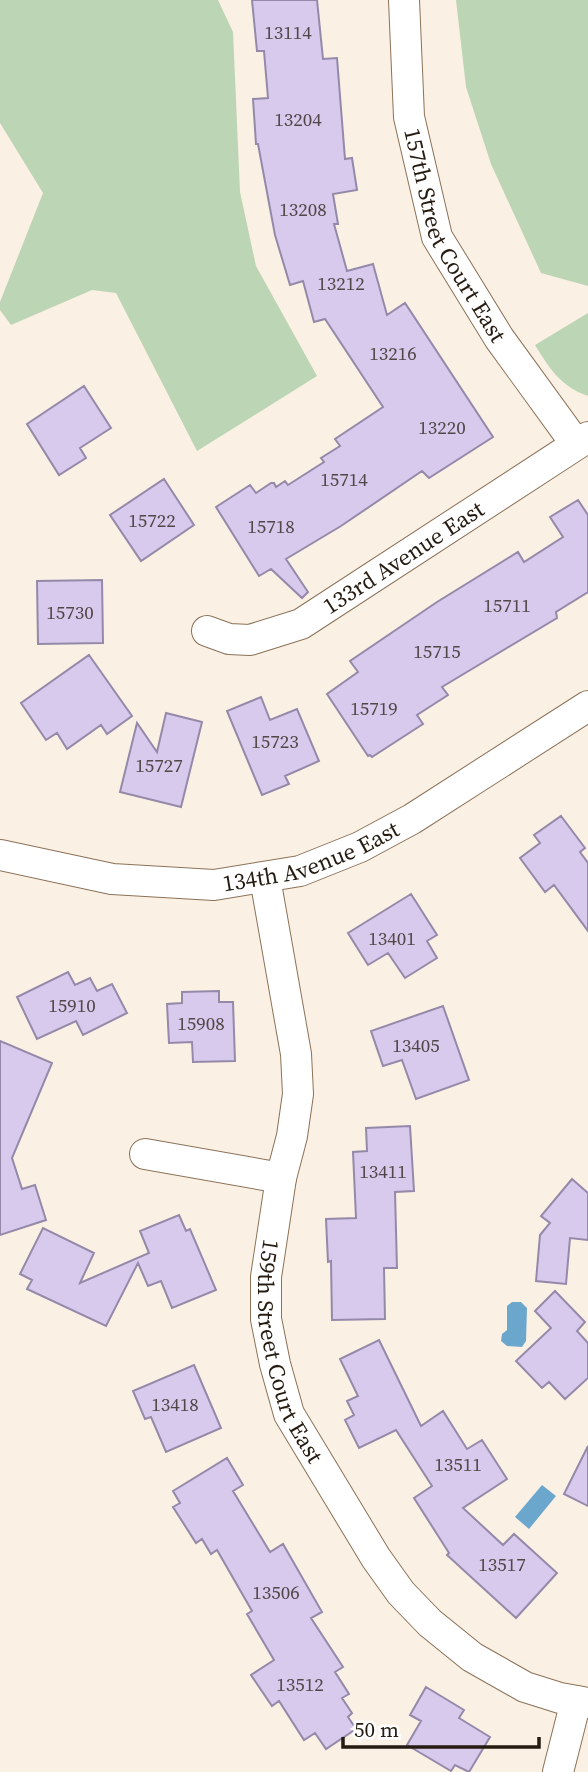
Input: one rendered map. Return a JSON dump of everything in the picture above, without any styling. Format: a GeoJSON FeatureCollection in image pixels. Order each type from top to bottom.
{"type":"FeatureCollection","features":[{"type":"Feature","properties":{"kind":"street","name":"157th Street Court East"},"geometry":{"type":"LineString","coordinates":[[404,0],[409,117],[437,237],[499,338],[582,440]]}},
{"type":"Feature","properties":{"kind":"street","name":"133rd Avenue East"},"geometry":{"type":"LineString","coordinates":[[207,631],[229,639],[250,640],[301,624],[582,440]]}},
{"type":"Feature","properties":{"kind":"street","name":"134th Avenue East"},"geometry":{"type":"LineString","coordinates":[[0,855],[112,879],[214,885],[300,871],[360,848],[584,716]]}},
{"type":"Feature","properties":{"kind":"street","name":"159th Street Court East"},"geometry":{"type":"LineString","coordinates":[[265,878],[296,1054],[298,1094],[292,1136],[281,1178],[266,1277],[266,1320],[289,1414],[376,1558],[401,1593],[430,1623],[472,1657],[525,1687],[582,1702]]}},
{"type":"Feature","properties":{"kind":"street"},"geometry":{"type":"LineString","coordinates":[[145,1154],[281,1178]]}},
{"type":"Feature","properties":{"kind":"street"},"geometry":{"type":"LineString","coordinates":[[558,1772],[582,1702]]}},
{"type":"Feature","properties":{"kind":"green space"},"geometry":{"type":"Polygon","coordinates":[[[0,0],[218,0],[233,32],[240,192],[256,266],[317,376],[197,451],[116,293],[92,290],[11,325],[0,310],[0,302],[43,193],[0,123],[0,0]]]}},
{"type":"Feature","properties":{"kind":"green space"},"geometry":{"type":"Polygon","coordinates":[[[456,0],[588,0],[588,286],[541,273],[491,164],[466,87],[456,0]]]}},
{"type":"Feature","properties":{"kind":"green space"},"geometry":{"type":"Polygon","coordinates":[[[588,313],[588,396],[563,382],[535,345],[588,313]]]}},
{"type":"Feature","properties":{"kind":"water"},"geometry":{"type":"Polygon","coordinates":[[[512,1302],[521,1302],[527,1308],[526,1341],[522,1347],[507,1346],[501,1341],[502,1334],[507,1330],[507,1306],[512,1302]]]}},
{"type":"Feature","properties":{"kind":"water"},"geometry":{"type":"Polygon","coordinates":[[[542,1485],[556,1496],[529,1529],[515,1517],[542,1485]]]}},
{"type":"Feature","properties":{"kind":"building"},"geometry":{"type":"Polygon","coordinates":[[[252,0],[317,0],[323,59],[337,58],[345,159],[352,158],[357,190],[333,194],[338,224],[334,224],[347,271],[373,264],[387,315],[405,303],[493,437],[429,478],[422,471],[341,526],[286,559],[308,592],[302,598],[271,569],[259,576],[216,507],[250,485],[256,493],[271,483],[276,487],[285,481],[288,485],[324,462],[321,458],[340,446],[335,439],[383,407],[325,319],[314,322],[303,281],[290,285],[275,235],[256,144],[253,99],[268,98],[264,51],[257,51],[252,0]]]}},
{"type":"Feature","properties":{"kind":"building"},"geometry":{"type":"Polygon","coordinates":[[[84,386],[111,428],[80,448],[86,458],[59,475],[27,424],[84,386]]]}},
{"type":"Feature","properties":{"kind":"building"},"geometry":{"type":"Polygon","coordinates":[[[164,479],[194,525],[141,561],[110,515],[164,479]]]}},
{"type":"Feature","properties":{"kind":"building"},"geometry":{"type":"Polygon","coordinates":[[[578,500],[588,515],[588,592],[556,612],[557,618],[442,687],[448,695],[417,715],[423,724],[372,757],[368,756],[327,694],[358,672],[350,661],[437,602],[518,552],[524,562],[563,537],[550,517],[578,500]]]}},
{"type":"Feature","properties":{"kind":"building"},"geometry":{"type":"Polygon","coordinates":[[[102,580],[103,643],[38,644],[37,581],[102,580]]]}},
{"type":"Feature","properties":{"kind":"building"},"geometry":{"type":"Polygon","coordinates":[[[89,655],[132,716],[107,734],[101,725],[67,749],[57,733],[46,740],[21,703],[89,655]]]}},
{"type":"Feature","properties":{"kind":"building"},"geometry":{"type":"Polygon","coordinates":[[[261,697],[270,720],[297,709],[319,761],[285,776],[289,784],[262,795],[227,711],[261,697]]]}},
{"type":"Feature","properties":{"kind":"building"},"geometry":{"type":"Polygon","coordinates":[[[166,713],[202,722],[181,807],[120,792],[137,723],[157,752],[166,713]]]}},
{"type":"Feature","properties":{"kind":"building"},"geometry":{"type":"Polygon","coordinates":[[[561,816],[585,848],[580,852],[588,863],[588,931],[554,885],[545,892],[520,858],[540,843],[534,835],[561,816]]]}},
{"type":"Feature","properties":{"kind":"building"},"geometry":{"type":"Polygon","coordinates":[[[411,894],[437,935],[427,941],[437,958],[405,978],[388,953],[368,965],[348,933],[411,894]]]}},
{"type":"Feature","properties":{"kind":"building"},"geometry":{"type":"Polygon","coordinates":[[[68,972],[75,985],[90,978],[97,991],[112,984],[127,1013],[83,1035],[76,1021],[37,1039],[17,997],[68,972]]]}},
{"type":"Feature","properties":{"kind":"building"},"geometry":{"type":"Polygon","coordinates":[[[219,991],[219,1002],[233,1002],[235,1061],[193,1062],[192,1042],[169,1043],[167,1004],[182,1003],[182,992],[219,991]]]}},
{"type":"Feature","properties":{"kind":"building"},"geometry":{"type":"Polygon","coordinates":[[[443,1006],[469,1080],[416,1099],[402,1060],[383,1066],[371,1031],[443,1006]]]}},
{"type":"Feature","properties":{"kind":"building"},"geometry":{"type":"Polygon","coordinates":[[[0,1041],[52,1063],[12,1158],[22,1189],[35,1185],[46,1220],[0,1235],[0,1041]]]}},
{"type":"Feature","properties":{"kind":"building"},"geometry":{"type":"Polygon","coordinates":[[[410,1126],[414,1191],[395,1192],[397,1268],[384,1268],[385,1319],[332,1320],[331,1261],[328,1262],[326,1219],[356,1218],[353,1152],[367,1151],[366,1128],[410,1126]]]}},
{"type":"Feature","properties":{"kind":"building"},"geometry":{"type":"Polygon","coordinates":[[[572,1179],[588,1193],[588,1240],[570,1238],[566,1284],[536,1281],[540,1235],[550,1223],[541,1216],[572,1179]]]}},
{"type":"Feature","properties":{"kind":"building"},"geometry":{"type":"Polygon","coordinates":[[[179,1215],[186,1231],[190,1229],[216,1290],[172,1308],[161,1281],[148,1286],[138,1263],[106,1326],[27,1289],[32,1280],[20,1274],[43,1228],[94,1253],[80,1283],[149,1253],[140,1231],[179,1215]]]}},
{"type":"Feature","properties":{"kind":"building"},"geometry":{"type":"Polygon","coordinates":[[[555,1291],[585,1322],[577,1331],[588,1343],[588,1378],[565,1399],[549,1382],[542,1388],[516,1361],[551,1328],[535,1311],[555,1291]]]}},
{"type":"Feature","properties":{"kind":"building"},"geometry":{"type":"Polygon","coordinates":[[[379,1340],[421,1426],[443,1411],[467,1449],[482,1440],[507,1479],[463,1508],[503,1545],[514,1534],[557,1573],[516,1618],[447,1555],[449,1553],[414,1498],[432,1486],[396,1430],[359,1448],[345,1420],[354,1415],[347,1401],[358,1396],[340,1359],[379,1340]]]}},
{"type":"Feature","properties":{"kind":"building"},"geometry":{"type":"Polygon","coordinates":[[[194,1365],[221,1428],[166,1452],[151,1417],[145,1419],[133,1391],[194,1365]]]}},
{"type":"Feature","properties":{"kind":"building"},"geometry":{"type":"Polygon","coordinates":[[[588,1446],[588,1506],[564,1494],[588,1446]]]}},
{"type":"Feature","properties":{"kind":"building"},"geometry":{"type":"Polygon","coordinates":[[[227,1458],[243,1485],[233,1491],[270,1552],[283,1544],[322,1612],[311,1618],[343,1667],[335,1672],[349,1694],[342,1698],[352,1713],[348,1717],[356,1729],[326,1749],[315,1733],[304,1740],[279,1701],[272,1706],[251,1675],[274,1660],[247,1614],[252,1611],[217,1550],[211,1554],[202,1539],[196,1543],[173,1507],[180,1503],[173,1491],[227,1458]]]}},
{"type":"Feature","properties":{"kind":"building"},"geometry":{"type":"Polygon","coordinates":[[[426,1687],[464,1710],[459,1718],[490,1737],[469,1772],[455,1765],[451,1771],[407,1745],[421,1721],[410,1715],[426,1687]]]}}]}
